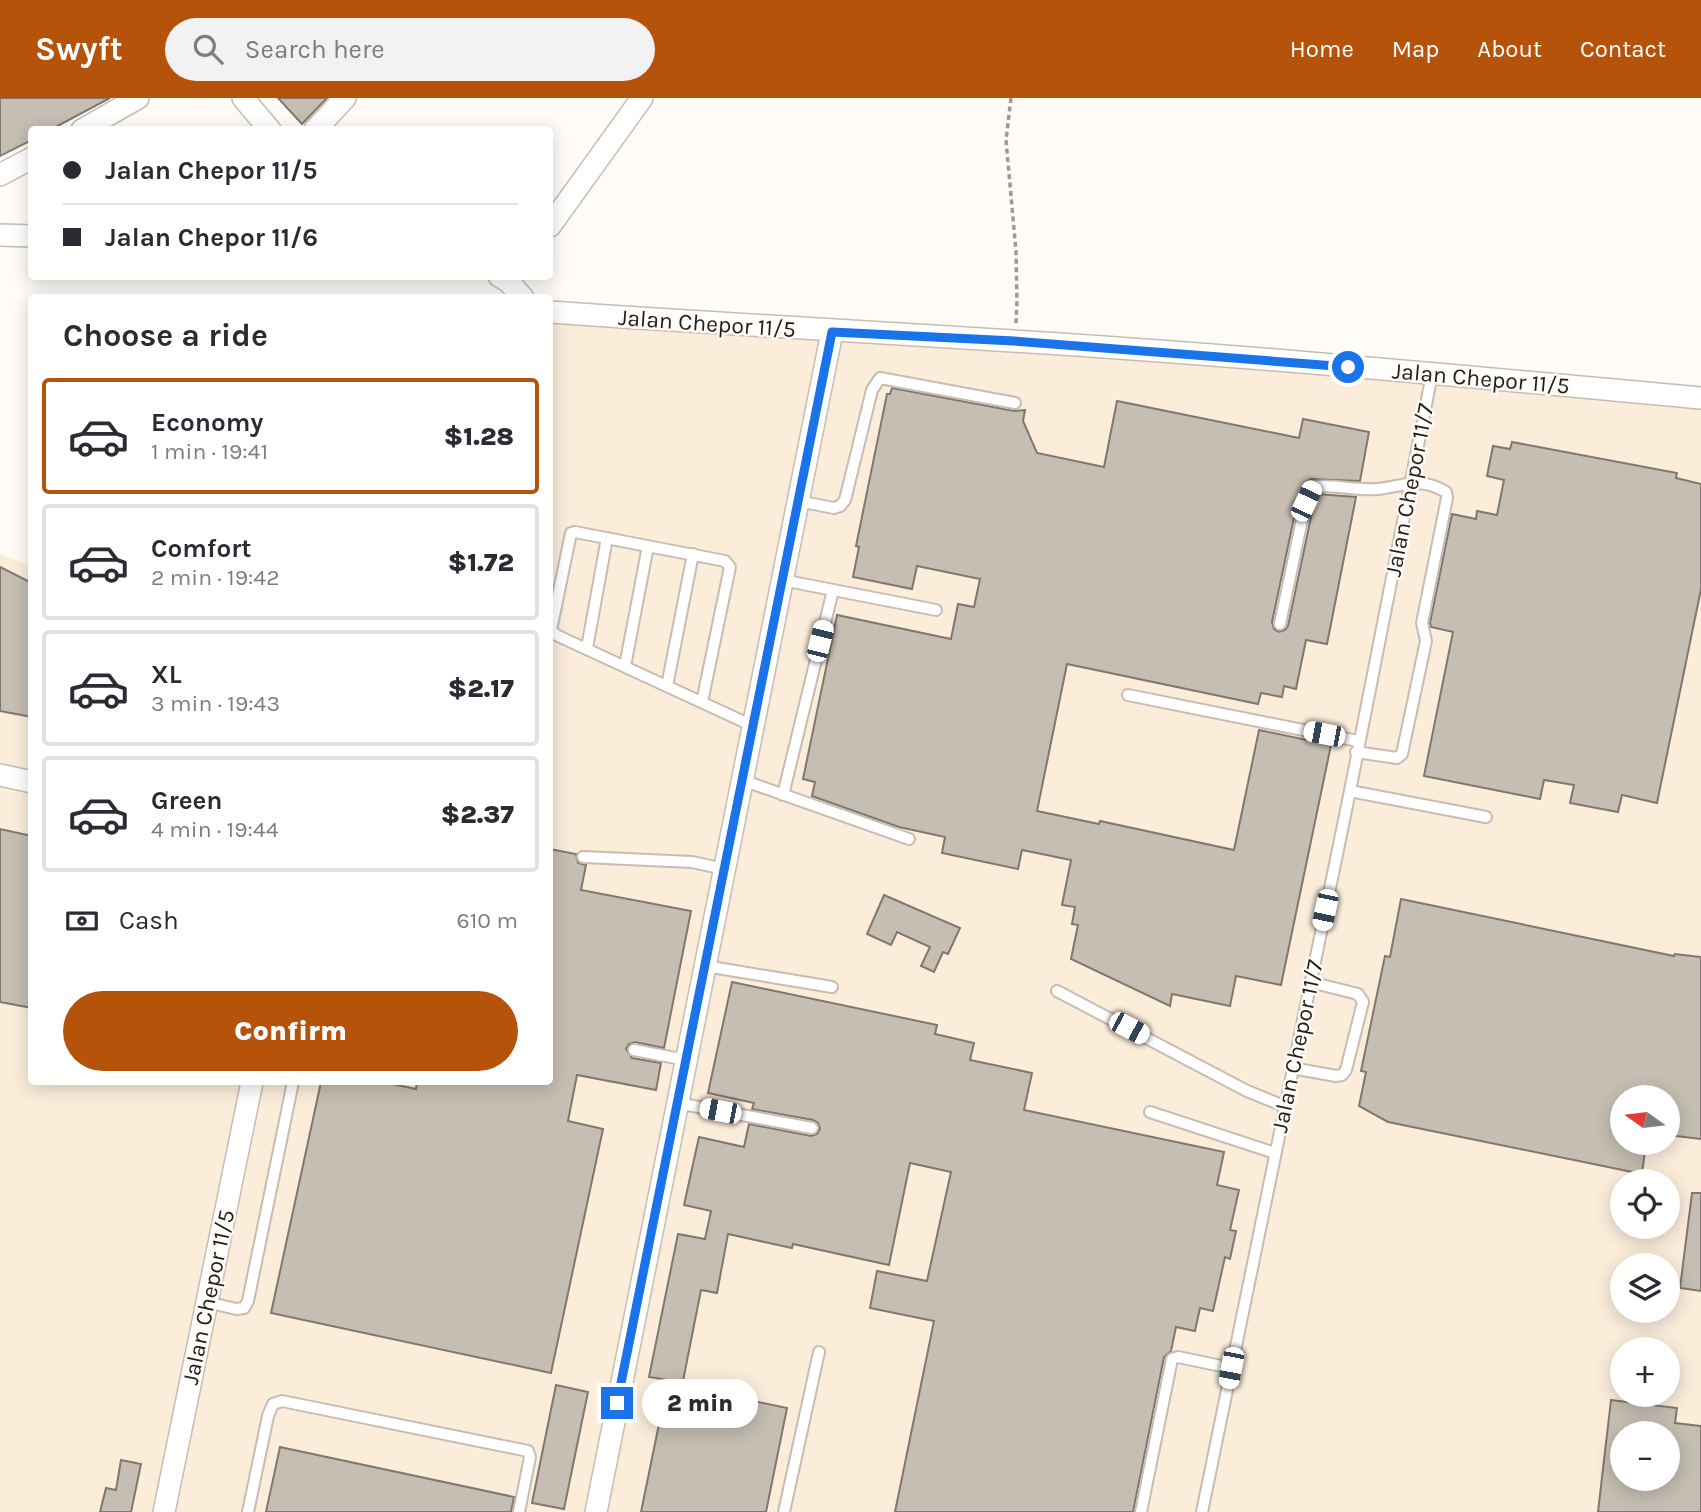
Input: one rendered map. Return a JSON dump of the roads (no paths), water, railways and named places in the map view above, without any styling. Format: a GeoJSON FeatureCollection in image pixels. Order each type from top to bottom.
{"type":"FeatureCollection","features":[{"type":"Feature","properties":{"kind":"street"},"geometry":{"type":"LineString","coordinates":[[89,126],[138,98]]}},
{"type":"Feature","properties":{"kind":"street"},"geometry":{"type":"LineString","coordinates":[[243,98],[267,126]]}},
{"type":"Feature","properties":{"kind":"street"},"geometry":{"type":"LineString","coordinates":[[319,126],[345,98]]}},
{"type":"Feature","properties":{"kind":"street"},"geometry":{"type":"LineString","coordinates":[[553,222],[642,98]]}},
{"type":"Feature","properties":{"kind":"street"},"geometry":{"type":"LineString","coordinates":[[0,175],[28,160]]}},
{"type":"Feature","properties":{"kind":"street"},"geometry":{"type":"LineString","coordinates":[[0,235],[28,236]]}},
{"type":"Feature","properties":{"kind":"street","name":"Jalan Chepor 11/5"},"geometry":{"type":"LineString","coordinates":[[553,312],[832,332],[1014,341],[1701,398]]}},
{"type":"Feature","properties":{"kind":"street"},"geometry":{"type":"LineString","coordinates":[[596,1512],[832,332]]}},
{"type":"Feature","properties":{"kind":"street"},"geometry":{"type":"LineString","coordinates":[[0,775],[28,781]]}},
{"type":"Feature","properties":{"kind":"street","name":"Jalan Chepor 11/5"},"geometry":{"type":"LineString","coordinates":[[164,1512],[251,1085]]}},
{"type":"Feature","properties":{"kind":"lane","name":"Jalan Chepor 11/7"},"geometry":{"type":"LineString","coordinates":[[1202,1512],[1350,791],[1432,374]]}},
{"type":"Feature","properties":{"kind":"lane"},"geometry":{"type":"LineString","coordinates":[[798,501],[834,508],[845,500],[872,390],[880,378],[1015,403]]}},
{"type":"Feature","properties":{"kind":"lane"},"geometry":{"type":"LineString","coordinates":[[1128,695],[1397,758],[1402,754],[1426,641],[1422,623],[1446,492],[1411,482],[1377,489],[1326,485],[1312,487],[1306,501],[1280,624]]}},
{"type":"Feature","properties":{"kind":"lane"},"geometry":{"type":"LineString","coordinates":[[553,620],[571,533],[725,561],[730,567],[702,702]]}},
{"type":"Feature","properties":{"kind":"lane"},"geometry":{"type":"LineString","coordinates":[[587,648],[607,538]]}},
{"type":"Feature","properties":{"kind":"lane"},"geometry":{"type":"LineString","coordinates":[[625,666],[648,546]]}},
{"type":"Feature","properties":{"kind":"lane"},"geometry":{"type":"LineString","coordinates":[[667,686],[693,554]]}},
{"type":"Feature","properties":{"kind":"lane"},"geometry":{"type":"LineString","coordinates":[[782,580],[936,610]]}},
{"type":"Feature","properties":{"kind":"lane"},"geometry":{"type":"LineString","coordinates":[[783,795],[833,590]]}},
{"type":"Feature","properties":{"kind":"lane"},"geometry":{"type":"LineString","coordinates":[[553,632],[753,726]]}},
{"type":"Feature","properties":{"kind":"lane"},"geometry":{"type":"LineString","coordinates":[[742,780],[909,839]]}},
{"type":"Feature","properties":{"kind":"lane"},"geometry":{"type":"LineString","coordinates":[[1350,791],[1486,817]]}},
{"type":"Feature","properties":{"kind":"lane"},"geometry":{"type":"LineString","coordinates":[[583,857],[692,862],[724,869]]}},
{"type":"Feature","properties":{"kind":"lane"},"geometry":{"type":"LineString","coordinates":[[705,966],[832,987]]}},
{"type":"Feature","properties":{"kind":"lane"},"geometry":{"type":"LineString","coordinates":[[1292,1068],[1342,1075],[1346,1070],[1363,1002],[1358,994],[1310,982]]}},
{"type":"Feature","properties":{"kind":"lane"},"geometry":{"type":"LineString","coordinates":[[1057,991],[1247,1091],[1284,1106]]}},
{"type":"Feature","properties":{"kind":"lane"},"geometry":{"type":"LineString","coordinates":[[634,1050],[686,1060]]}},
{"type":"Feature","properties":{"kind":"lane"},"geometry":{"type":"LineString","coordinates":[[207,1302],[236,1309],[244,1308],[248,1301],[292,1085]]}},
{"type":"Feature","properties":{"kind":"lane"},"geometry":{"type":"LineString","coordinates":[[677,1103],[812,1128]]}},
{"type":"Feature","properties":{"kind":"lane"},"geometry":{"type":"LineString","coordinates":[[1150,1112],[1275,1153]]}},
{"type":"Feature","properties":{"kind":"lane"},"geometry":{"type":"LineString","coordinates":[[784,1512],[819,1352]]}},
{"type":"Feature","properties":{"kind":"lane"},"geometry":{"type":"LineString","coordinates":[[1141,1512],[1172,1359],[1178,1357],[1231,1368]]}},
{"type":"Feature","properties":{"kind":"lane"},"geometry":{"type":"LineString","coordinates":[[248,1512],[268,1416],[273,1404],[282,1401],[528,1451],[530,1458],[519,1512]]}}]}
